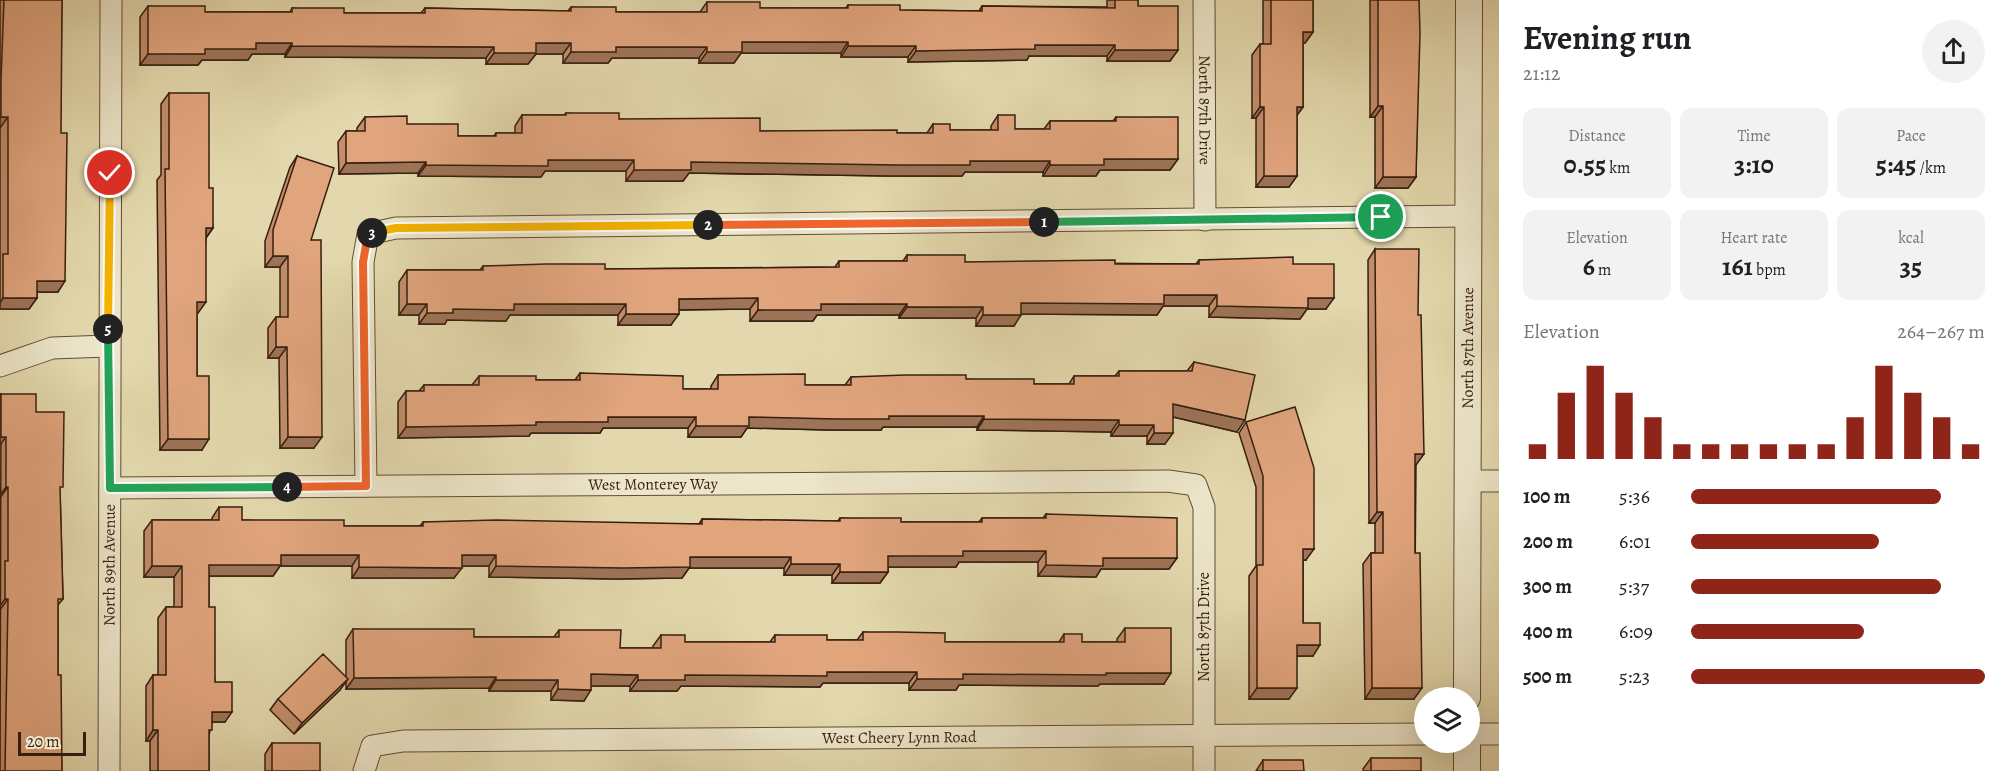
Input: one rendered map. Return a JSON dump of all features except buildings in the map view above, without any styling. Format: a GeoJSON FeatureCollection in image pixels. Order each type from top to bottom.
{"type":"FeatureCollection","features":[{"type":"Feature","properties":{"kind":"street","name":"North 89th Avenue"},"geometry":{"type":"LineString","coordinates":[[109,771],[108,346],[111,0]]}},
{"type":"Feature","properties":{"kind":"street","name":"North 87th Drive"},"geometry":{"type":"LineString","coordinates":[[1204,0],[1205,220]]}},
{"type":"Feature","properties":{"kind":"street","name":"North 87th Avenue"},"geometry":{"type":"LineString","coordinates":[[1467,687],[1470,481],[1469,0]]}},
{"type":"Feature","properties":{"kind":"street"},"geometry":{"type":"LineString","coordinates":[[366,486],[363,262],[368,234],[396,228],[1469,216]]}},
{"type":"Feature","properties":{"kind":"street"},"geometry":{"type":"LineString","coordinates":[[0,366],[52,348],[108,346]]}},
{"type":"Feature","properties":{"kind":"street","name":"West Monterey Way"},"geometry":{"type":"LineString","coordinates":[[110,488],[1156,481],[1196,485]]}},
{"type":"Feature","properties":{"kind":"street"},"geometry":{"type":"LineString","coordinates":[[1470,481],[1499,481]]}},
{"type":"Feature","properties":{"kind":"street","name":"North 87th Drive"},"geometry":{"type":"LineString","coordinates":[[1196,485],[1204,507],[1204,771]]}},
{"type":"Feature","properties":{"kind":"street","name":"West Cheery Lynn Road"},"geometry":{"type":"LineString","coordinates":[[364,771],[372,746],[403,741],[1414,734]]}},
{"type":"Feature","properties":{"kind":"street"},"geometry":{"type":"LineString","coordinates":[[1480,734],[1499,734]]}},
{"type":"Feature","properties":{"kind":"street"},"geometry":{"type":"LineString","coordinates":[[1467,753],[1467,771]]}},
{"type":"Feature","properties":{"kind":"route"},"geometry":{"type":"LineString","coordinates":[[110,173],[108,346],[110,488],[366,486],[363,262],[368,234],[396,228],[1381,217]]}}]}
